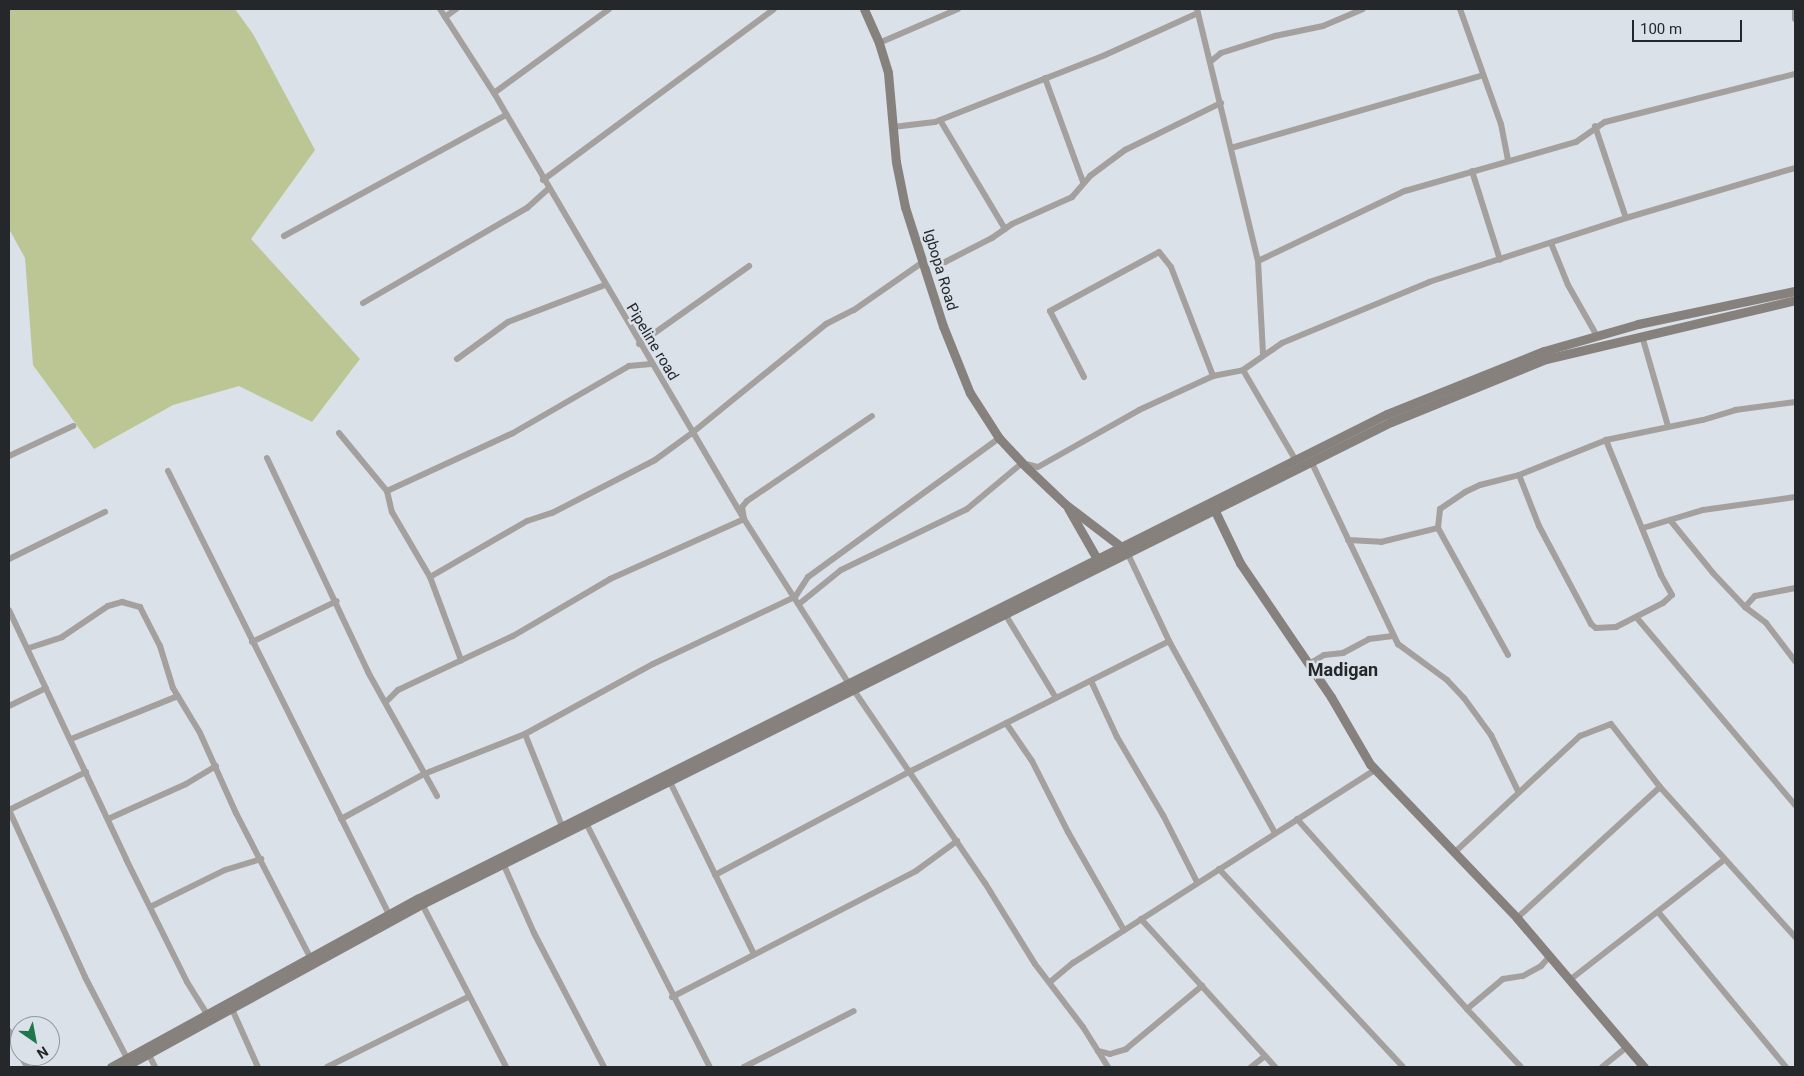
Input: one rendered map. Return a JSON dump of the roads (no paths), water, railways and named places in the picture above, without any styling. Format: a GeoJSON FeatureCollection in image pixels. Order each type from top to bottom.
{"type":"FeatureCollection","features":[{"type":"Feature","properties":{"kind":"main road","name":"Igbopa Road"},"geometry":{"type":"LineString","coordinates":[[864,9],[879,43],[888,73],[896,162],[905,207],[943,326],[970,393],[999,438],[1065,504]]}},
{"type":"Feature","properties":{"kind":"main road"},"geometry":{"type":"LineString","coordinates":[[111,1067],[149,1054],[422,904],[670,782],[851,687],[1099,562],[1295,459],[1450,386],[1544,351],[1597,336],[1795,291]]}},
{"type":"Feature","properties":{"kind":"main road"},"geometry":{"type":"LineString","coordinates":[[1124,549],[1214,509],[1311,461],[1463,391],[1546,359],[1795,300]]}},
{"type":"Feature","properties":{"kind":"main road"},"geometry":{"type":"LineString","coordinates":[[1065,504],[1124,549]]}},
{"type":"Feature","properties":{"kind":"main road"},"geometry":{"type":"LineString","coordinates":[[1065,504],[1099,562]]}},
{"type":"Feature","properties":{"kind":"main road"},"geometry":{"type":"LineString","coordinates":[[1214,509],[1240,562],[1310,664],[1375,770],[1517,918],[1571,979],[1644,1067]]}},
{"type":"Feature","properties":{"kind":"main road"},"geometry":{"type":"LineString","coordinates":[[126,1063],[388,915],[562,826],[1005,614],[1099,562]]}},
{"type":"Feature","properties":{"kind":"street","name":"Pipeline road"},"geometry":{"type":"LineString","coordinates":[[440,9],[494,93],[548,189],[744,519],[796,596],[799,604],[851,687],[910,771],[1108,1067]]}},
{"type":"Feature","properties":{"kind":"street"},"geometry":{"type":"LineString","coordinates":[[445,18],[456,9]]}},
{"type":"Feature","properties":{"kind":"street"},"geometry":{"type":"LineString","coordinates":[[494,93],[609,9]]}},
{"type":"Feature","properties":{"kind":"street"},"geometry":{"type":"LineString","coordinates":[[543,180],[774,9]]}},
{"type":"Feature","properties":{"kind":"street"},"geometry":{"type":"LineString","coordinates":[[879,43],[958,9]]}},
{"type":"Feature","properties":{"kind":"street"},"geometry":{"type":"LineString","coordinates":[[1210,62],[1221,53],[1275,36],[1323,26],[1363,9]]}},
{"type":"Feature","properties":{"kind":"street"},"geometry":{"type":"LineString","coordinates":[[1460,9],[1478,57],[1481,76],[1501,124],[1508,160]]}},
{"type":"Feature","properties":{"kind":"street"},"geometry":{"type":"LineString","coordinates":[[1795,9],[1795,19]]}},
{"type":"Feature","properties":{"kind":"street"},"geometry":{"type":"LineString","coordinates":[[892,127],[940,120],[1045,78],[1198,11],[1258,261],[1263,354]]}},
{"type":"Feature","properties":{"kind":"street"},"geometry":{"type":"LineString","coordinates":[[1258,261],[1378,201],[1508,160],[1576,142],[1586,138],[1595,126],[1795,74]]}},
{"type":"Feature","properties":{"kind":"street"},"geometry":{"type":"LineString","coordinates":[[1230,148],[1481,76]]}},
{"type":"Feature","properties":{"kind":"street"},"geometry":{"type":"LineString","coordinates":[[1045,78],[1083,182]]}},
{"type":"Feature","properties":{"kind":"street"},"geometry":{"type":"LineString","coordinates":[[430,577],[527,521],[552,513],[655,460],[692,434],[826,324],[854,310],[923,262],[945,262],[1005,229],[1072,197],[1083,182],[1125,150],[1221,103]]}},
{"type":"Feature","properties":{"kind":"street"},"geometry":{"type":"LineString","coordinates":[[284,236],[506,114]]}},
{"type":"Feature","properties":{"kind":"street"},"geometry":{"type":"LineString","coordinates":[[940,120],[1005,229]]}},
{"type":"Feature","properties":{"kind":"street"},"geometry":{"type":"LineString","coordinates":[[1595,126],[1626,218]]}},
{"type":"Feature","properties":{"kind":"street"},"geometry":{"type":"LineString","coordinates":[[799,604],[812,590],[846,568],[966,509],[1022,463],[1038,467],[1139,410],[1213,376],[1243,370],[1263,354],[1429,282],[1626,218],[1795,168]]}},
{"type":"Feature","properties":{"kind":"street"},"geometry":{"type":"LineString","coordinates":[[1472,171],[1500,260]]}},
{"type":"Feature","properties":{"kind":"street"},"geometry":{"type":"LineString","coordinates":[[362,303],[527,208],[548,189]]}},
{"type":"Feature","properties":{"kind":"street"},"geometry":{"type":"LineString","coordinates":[[1551,243],[1568,285],[1597,336]]}},
{"type":"Feature","properties":{"kind":"street"},"geometry":{"type":"LineString","coordinates":[[1084,377],[1050,311],[1159,252],[1171,267],[1213,376]]}},
{"type":"Feature","properties":{"kind":"street"},"geometry":{"type":"LineString","coordinates":[[639,344],[749,266]]}},
{"type":"Feature","properties":{"kind":"street"},"geometry":{"type":"LineString","coordinates":[[457,359],[508,322],[605,285]]}},
{"type":"Feature","properties":{"kind":"street"},"geometry":{"type":"LineString","coordinates":[[1642,336],[1668,426]]}},
{"type":"Feature","properties":{"kind":"street"},"geometry":{"type":"LineString","coordinates":[[387,491],[512,433],[629,366],[651,364]]}},
{"type":"Feature","properties":{"kind":"street"},"geometry":{"type":"LineString","coordinates":[[1243,370],[1295,459]]}},
{"type":"Feature","properties":{"kind":"street"},"geometry":{"type":"LineString","coordinates":[[1508,655],[1438,528],[1439,513],[1444,504],[1480,484],[1519,476],[1606,440],[1735,410],[1795,402]]}},
{"type":"Feature","properties":{"kind":"street"},"geometry":{"type":"LineString","coordinates":[[386,702],[398,690],[513,636],[548,612],[618,575],[744,519],[742,506],[747,501],[872,416]]}},
{"type":"Feature","properties":{"kind":"street"},"geometry":{"type":"LineString","coordinates":[[9,456],[73,426]]}},
{"type":"Feature","properties":{"kind":"street"},"geometry":{"type":"LineString","coordinates":[[339,433],[387,491],[392,512],[430,577],[460,660]]}},
{"type":"Feature","properties":{"kind":"street"},"geometry":{"type":"LineString","coordinates":[[340,819],[424,774],[525,734],[653,664],[796,596],[808,577],[999,438]]}},
{"type":"Feature","properties":{"kind":"street"},"geometry":{"type":"LineString","coordinates":[[1519,476],[1539,526],[1591,624],[1596,628],[1616,627],[1637,618],[1672,595],[1606,440]]}},
{"type":"Feature","properties":{"kind":"street"},"geometry":{"type":"LineString","coordinates":[[267,458],[305,543],[337,601],[368,672],[437,796]]}},
{"type":"Feature","properties":{"kind":"street"},"geometry":{"type":"LineString","coordinates":[[1311,461],[1393,636],[1405,652],[1447,680],[1464,698],[1491,735],[1518,791]]}},
{"type":"Feature","properties":{"kind":"street"},"geometry":{"type":"LineString","coordinates":[[168,471],[185,510],[215,560],[252,642],[388,915]]}},
{"type":"Feature","properties":{"kind":"street"},"geometry":{"type":"LineString","coordinates":[[1643,528],[1712,509],[1795,498]]}},
{"type":"Feature","properties":{"kind":"street"},"geometry":{"type":"LineString","coordinates":[[9,559],[105,512]]}},
{"type":"Feature","properties":{"kind":"street"},"geometry":{"type":"LineString","coordinates":[[1670,520],[1745,608],[1766,623],[1795,661]]}},
{"type":"Feature","properties":{"kind":"street"},"geometry":{"type":"LineString","coordinates":[[1348,540],[1381,542],[1438,528]]}},
{"type":"Feature","properties":{"kind":"street"},"geometry":{"type":"LineString","coordinates":[[1124,549],[1169,641],[1275,833]]}},
{"type":"Feature","properties":{"kind":"street"},"geometry":{"type":"LineString","coordinates":[[1745,608],[1755,596],[1795,588]]}},
{"type":"Feature","properties":{"kind":"street"},"geometry":{"type":"LineString","coordinates":[[252,642],[337,601]]}},
{"type":"Feature","properties":{"kind":"street"},"geometry":{"type":"LineString","coordinates":[[28,648],[62,637],[108,606],[134,603],[140,607],[156,638],[178,696],[216,766],[236,813],[311,959]]}},
{"type":"Feature","properties":{"kind":"street"},"geometry":{"type":"LineString","coordinates":[[9,610],[187,982],[208,1015]]}},
{"type":"Feature","properties":{"kind":"street"},"geometry":{"type":"LineString","coordinates":[[1005,614],[1056,698]]}},
{"type":"Feature","properties":{"kind":"street"},"geometry":{"type":"LineString","coordinates":[[1637,618],[1795,805]]}},
{"type":"Feature","properties":{"kind":"street"},"geometry":{"type":"LineString","coordinates":[[1310,664],[1324,655],[1343,652],[1369,639],[1393,636]]}},
{"type":"Feature","properties":{"kind":"street"},"geometry":{"type":"LineString","coordinates":[[715,875],[910,771],[1169,641]]}},
{"type":"Feature","properties":{"kind":"street"},"geometry":{"type":"LineString","coordinates":[[1091,680],[1117,737],[1163,815],[1197,882]]}},
{"type":"Feature","properties":{"kind":"street"},"geometry":{"type":"LineString","coordinates":[[9,706],[46,688]]}},
{"type":"Feature","properties":{"kind":"street"},"geometry":{"type":"LineString","coordinates":[[71,739],[178,696]]}},
{"type":"Feature","properties":{"kind":"street"},"geometry":{"type":"LineString","coordinates":[[1006,723],[1032,761],[1124,930]]}},
{"type":"Feature","properties":{"kind":"street"},"geometry":{"type":"LineString","coordinates":[[1455,852],[1518,791],[1580,736],[1607,724],[1618,732],[1660,787],[1795,937]]}},
{"type":"Feature","properties":{"kind":"street"},"geometry":{"type":"LineString","coordinates":[[525,734],[562,826]]}},
{"type":"Feature","properties":{"kind":"street"},"geometry":{"type":"LineString","coordinates":[[108,819],[186,784],[216,766]]}},
{"type":"Feature","properties":{"kind":"street"},"geometry":{"type":"LineString","coordinates":[[1050,982],[1062,970],[1375,770]]}},
{"type":"Feature","properties":{"kind":"street"},"geometry":{"type":"LineString","coordinates":[[86,772],[9,810],[126,1063]]}},
{"type":"Feature","properties":{"kind":"street"},"geometry":{"type":"LineString","coordinates":[[670,782],[754,954]]}},
{"type":"Feature","properties":{"kind":"street"},"geometry":{"type":"LineString","coordinates":[[1517,918],[1660,787]]}},
{"type":"Feature","properties":{"kind":"street"},"geometry":{"type":"LineString","coordinates":[[1297,819],[1521,1067]]}},
{"type":"Feature","properties":{"kind":"street"},"geometry":{"type":"LineString","coordinates":[[586,823],[672,997],[710,1067]]}},
{"type":"Feature","properties":{"kind":"street"},"geometry":{"type":"LineString","coordinates":[[672,997],[916,871],[957,841]]}},
{"type":"Feature","properties":{"kind":"street"},"geometry":{"type":"LineString","coordinates":[[152,906],[239,864],[261,859]]}},
{"type":"Feature","properties":{"kind":"street"},"geometry":{"type":"LineString","coordinates":[[1571,979],[1659,913],[1724,860]]}},
{"type":"Feature","properties":{"kind":"street"},"geometry":{"type":"LineString","coordinates":[[503,863],[534,933],[604,1067]]}},
{"type":"Feature","properties":{"kind":"street"},"geometry":{"type":"LineString","coordinates":[[1219,869],[1403,1067]]}},
{"type":"Feature","properties":{"kind":"street"},"geometry":{"type":"LineString","coordinates":[[422,904],[468,998],[506,1067]]}},
{"type":"Feature","properties":{"kind":"street"},"geometry":{"type":"LineString","coordinates":[[1659,913],[1786,1067]]}},
{"type":"Feature","properties":{"kind":"street"},"geometry":{"type":"LineString","coordinates":[[1141,919],[1275,1067]]}},
{"type":"Feature","properties":{"kind":"street"},"geometry":{"type":"LineString","coordinates":[[1467,1009],[1503,979],[1522,976],[1541,966],[1550,956]]}},
{"type":"Feature","properties":{"kind":"street"},"geometry":{"type":"LineString","coordinates":[[1098,1052],[1110,1054],[1126,1049],[1202,986]]}},
{"type":"Feature","properties":{"kind":"street"},"geometry":{"type":"LineString","coordinates":[[327,1067],[468,998]]}},
{"type":"Feature","properties":{"kind":"street"},"geometry":{"type":"LineString","coordinates":[[232,1009],[258,1067]]}},
{"type":"Feature","properties":{"kind":"street"},"geometry":{"type":"LineString","coordinates":[[744,1067],[854,1010]]}},
{"type":"Feature","properties":{"kind":"street"},"geometry":{"type":"LineString","coordinates":[[1602,1067],[1627,1047]]}},
{"type":"Feature","properties":{"kind":"street"},"geometry":{"type":"LineString","coordinates":[[149,1054],[155,1067]]}},
{"type":"Feature","properties":{"kind":"street"},"geometry":{"type":"LineString","coordinates":[[1251,1067],[1265,1056]]}},
{"type":"Feature","properties":{"kind":"district","name":"Madigan"},"geometry":{"type":"Point","coordinates":[1343,670]}}]}
